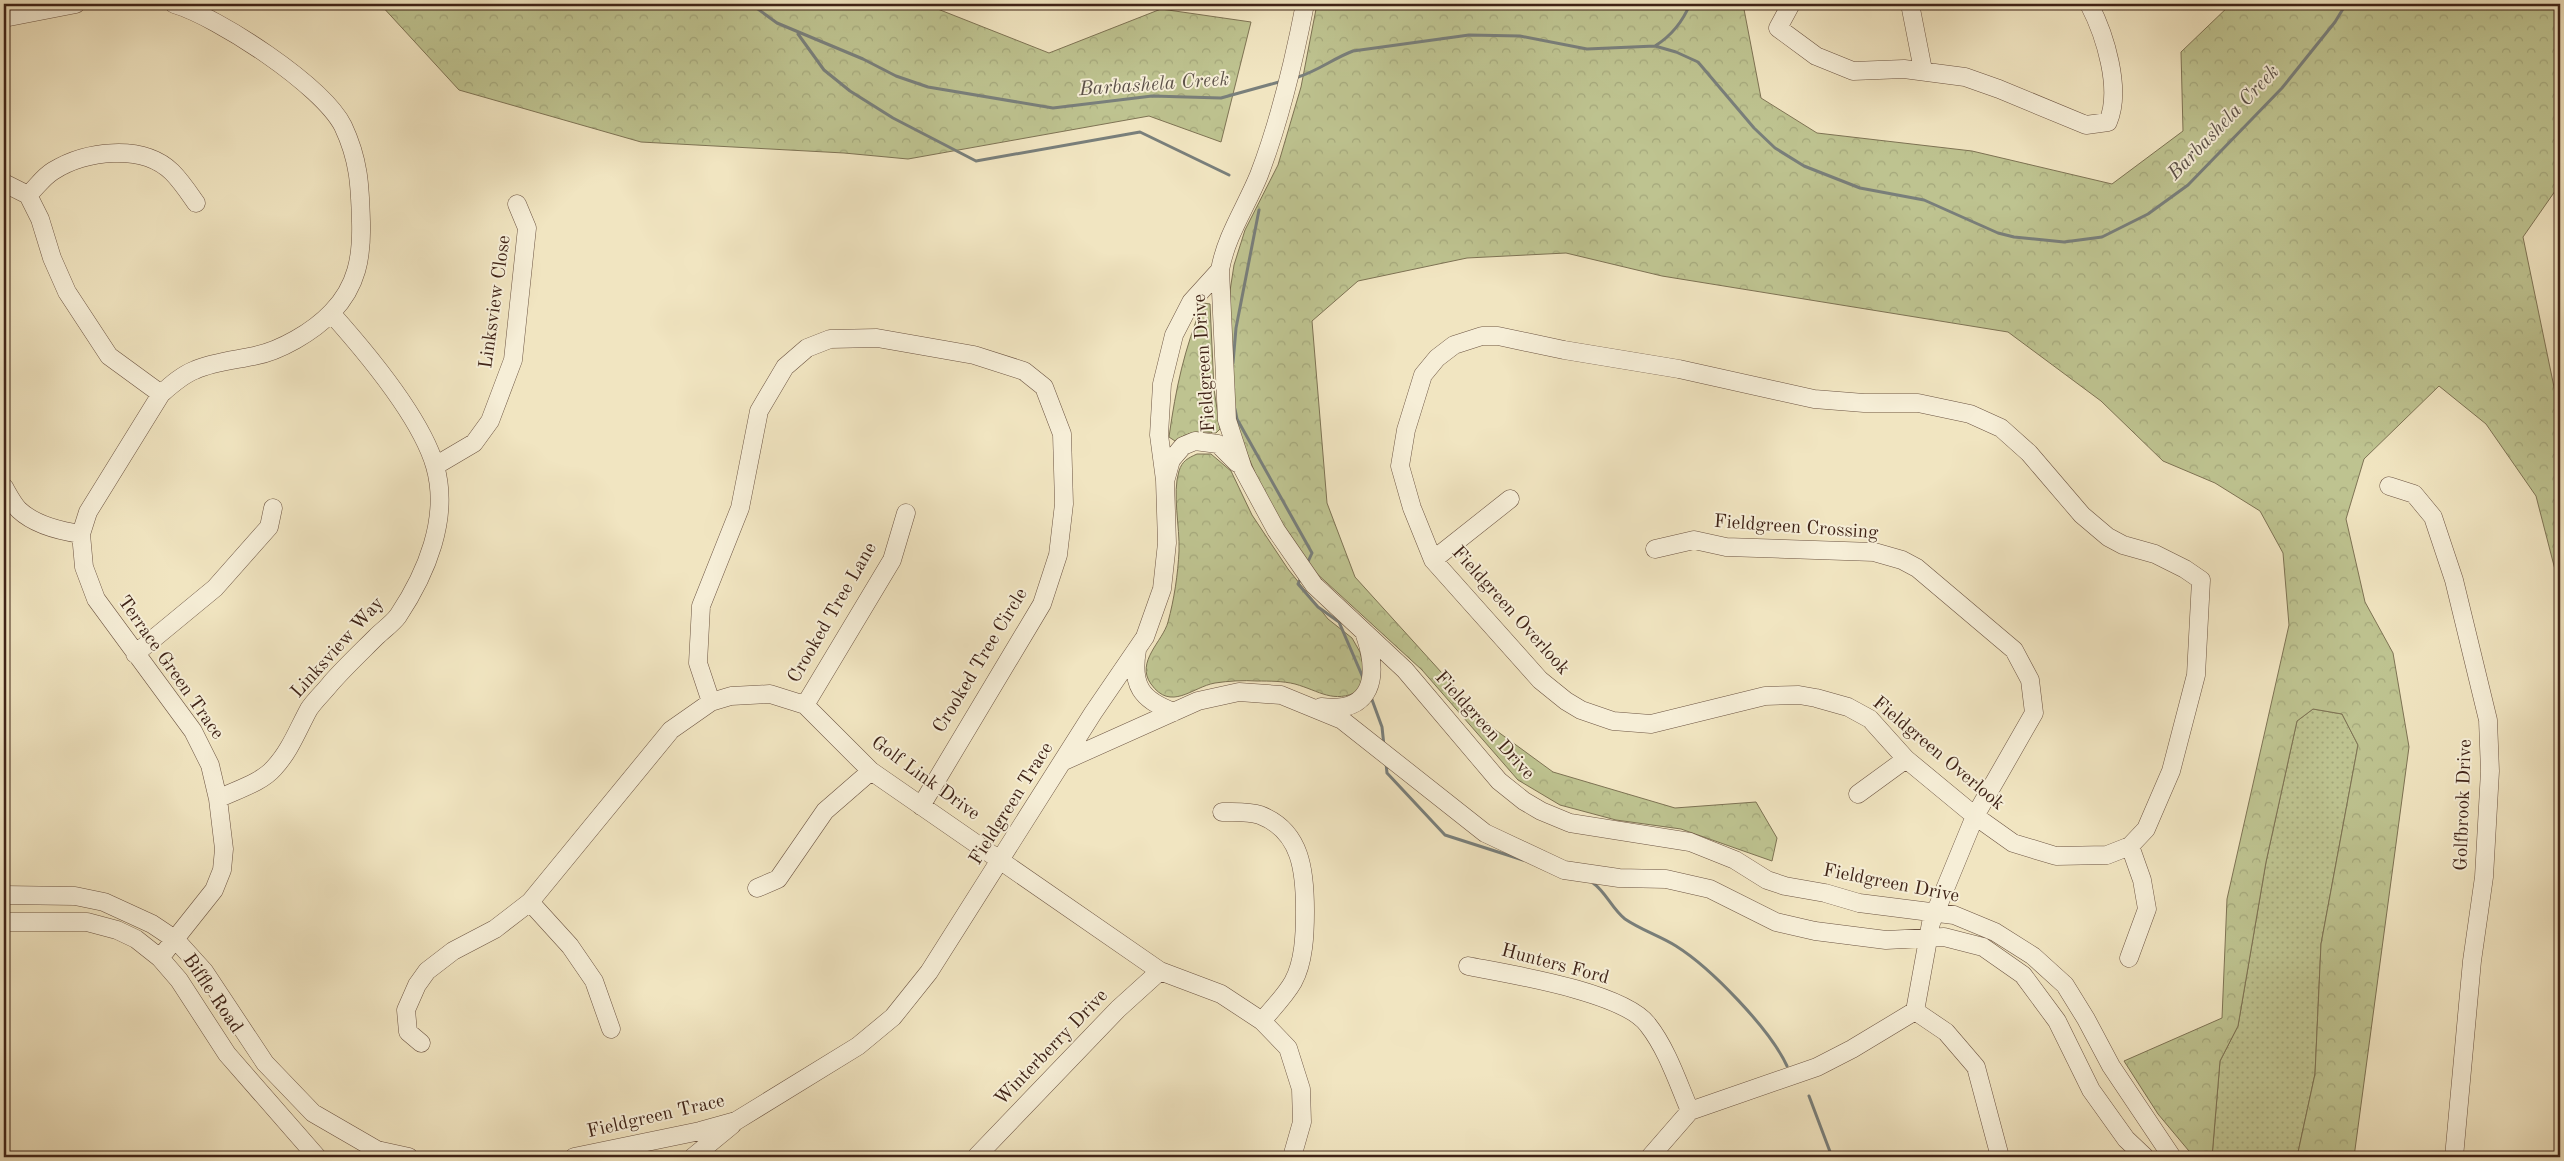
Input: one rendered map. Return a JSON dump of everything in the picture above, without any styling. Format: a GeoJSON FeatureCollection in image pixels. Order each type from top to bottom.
{"type":"FeatureCollection","features":[{"type":"Feature","properties":{"kind":"street"},"geometry":{"type":"LineString","coordinates":[[4,18],[76,4]]}},
{"type":"Feature","properties":{"kind":"street","name":"Terrace Green Trace"},"geometry":{"type":"LineString","coordinates":[[160,958],[214,890],[222,870],[224,849],[218,799],[210,765],[193,731],[96,599],[84,567],[81,534],[88,512],[161,394],[176,380],[195,370],[257,356],[286,346],[331,313],[349,291],[362,251],[360,175],[355,155],[342,124],[321,98],[276,62],[211,18],[174,4]]}},
{"type":"Feature","properties":{"kind":"street","name":"Fieldgreen Drive"},"geometry":{"type":"LineString","coordinates":[[1304,4],[1296,51],[1281,108],[1259,175],[1223,253],[1220,270],[1227,420],[1243,469],[1276,530],[1309,579],[1365,635],[1416,682],[1499,781],[1524,802],[1541,811],[1586,826],[1690,842],[1735,860],[1767,880],[1785,886],[1825,893],[1858,903],[1954,915],[1996,932],[2033,956],[2064,985],[2086,1019],[2111,1066],[2172,1157]]}},
{"type":"Feature","properties":{"kind":"street"},"geometry":{"type":"LineString","coordinates":[[1791,4],[1778,28],[1816,56],[1853,71],[1924,70],[1964,77],[1999,89],[2086,125],[2108,122],[2114,109],[2113,86],[2107,51],[2096,7]]}},
{"type":"Feature","properties":{"kind":"street"},"geometry":{"type":"LineString","coordinates":[[1910,4],[1924,70]]}},
{"type":"Feature","properties":{"kind":"street"},"geometry":{"type":"LineString","coordinates":[[28,195],[51,172],[75,159],[98,154],[123,152],[149,159],[172,171],[196,202]]}},
{"type":"Feature","properties":{"kind":"street"},"geometry":{"type":"LineString","coordinates":[[4,183],[28,195],[40,219],[52,258],[67,292],[109,356],[161,394]]}},
{"type":"Feature","properties":{"kind":"street","name":"Linksview Close"},"geometry":{"type":"LineString","coordinates":[[435,466],[474,443],[490,421],[513,360],[527,228],[517,204]]}},
{"type":"Feature","properties":{"kind":"street","name":"Fieldgreen Trace"},"geometry":{"type":"LineString","coordinates":[[574,1157],[700,1131],[736,1121],[858,1046],[893,1017],[929,972],[1145,637],[1162,589],[1167,542],[1165,480],[1159,425],[1162,384],[1172,344],[1191,302],[1220,270]]}},
{"type":"Feature","properties":{"kind":"street","name":"Linksview Way"},"geometry":{"type":"LineString","coordinates":[[218,799],[261,779],[274,768],[289,747],[310,707],[346,666],[396,618],[430,560],[439,494],[435,466],[420,434],[392,390],[359,344],[331,313]]}},
{"type":"Feature","properties":{"kind":"street","name":"Fieldgreen Overlook"},"geometry":{"type":"LineString","coordinates":[[1498,336],[1564,350],[1679,369],[1814,399],[1864,403],[1918,403],[1970,414],[2001,428],[2029,453],[2082,515],[2108,537],[2123,545],[2155,554],[2185,569],[2201,580],[2196,675],[2171,770],[2146,829],[2130,846],[2107,855],[2056,856],[2013,843],[1975,816],[1906,759],[1870,719],[1848,707],[1816,698],[1765,696],[1651,724],[1613,721],[1581,710],[1566,701],[1540,680],[1433,560],[1412,508],[1400,466],[1406,430],[1423,375],[1436,358],[1465,340],[1498,336]]}},
{"type":"Feature","properties":{"kind":"street","name":"Crooked Tree Circle"},"geometry":{"type":"LineString","coordinates":[[711,702],[698,663],[701,606],[740,508],[759,411],[785,367],[807,348],[830,338],[877,338],[974,355],[1024,371],[1044,387],[1062,434],[1064,504],[1058,555],[1042,604],[920,806]]}},
{"type":"Feature","properties":{"kind":"street"},"geometry":{"type":"LineString","coordinates":[[1165,480],[1172,460],[1183,446],[1195,441],[1218,444],[1243,469]]}},
{"type":"Feature","properties":{"kind":"street"},"geometry":{"type":"LineString","coordinates":[[4,486],[19,510],[34,519],[62,531],[81,534]]}},
{"type":"Feature","properties":{"kind":"street","name":"Golfbrook Drive"},"geometry":{"type":"LineString","coordinates":[[2389,486],[2414,494],[2433,517],[2454,580],[2488,720],[2490,772],[2484,877],[2472,961],[2454,1157]]}},
{"type":"Feature","properties":{"kind":"street"},"geometry":{"type":"LineString","coordinates":[[1433,560],[1510,499]]}},
{"type":"Feature","properties":{"kind":"street"},"geometry":{"type":"LineString","coordinates":[[135,654],[215,588],[270,527],[273,508]]}},
{"type":"Feature","properties":{"kind":"street","name":"Crooked Tree Lane"},"geometry":{"type":"LineString","coordinates":[[805,705],[892,560],[906,513]]}},
{"type":"Feature","properties":{"kind":"street","name":"Fieldgreen Crossing"},"geometry":{"type":"LineString","coordinates":[[1655,549],[1694,540],[1726,547],[1874,552],[1902,560],[1917,568],[2000,636],[2014,650],[2023,664],[2030,680],[2034,713],[1975,816],[1936,912],[1929,937],[1915,1011]]}},
{"type":"Feature","properties":{"kind":"street"},"geometry":{"type":"LineString","coordinates":[[1313,706],[1337,710],[1349,706],[1367,693],[1372,680],[1372,664],[1365,635]]}},
{"type":"Feature","properties":{"kind":"street"},"geometry":{"type":"LineString","coordinates":[[1137,650],[1134,667],[1142,692],[1160,707],[1174,712]]}},
{"type":"Feature","properties":{"kind":"street"},"geometry":{"type":"LineString","coordinates":[[1064,761],[1198,701],[1239,692],[1281,695],[1313,706],[1342,720],[1485,833],[1564,870],[1618,878],[1666,879],[1710,889],[1776,922],[1815,931],[1886,940],[1944,937],[1983,947],[2023,975],[2057,1021],[2091,1090],[2126,1139],[2145,1157]]}},
{"type":"Feature","properties":{"kind":"street","name":"Golf Link Drive"},"geometry":{"type":"LineString","coordinates":[[421,1044],[408,1032],[406,1010],[417,985],[427,971],[453,951],[495,929],[530,902],[671,730],[711,702],[732,696],[770,694],[805,705],[871,771],[1160,971],[1221,994],[1262,1021],[1288,1048],[1301,1088],[1302,1122],[1292,1157]]}},
{"type":"Feature","properties":{"kind":"street"},"geometry":{"type":"LineString","coordinates":[[1858,794],[1906,759]]}},
{"type":"Feature","properties":{"kind":"street"},"geometry":{"type":"LineString","coordinates":[[758,888],[778,879],[825,811],[871,771]]}},
{"type":"Feature","properties":{"kind":"street"},"geometry":{"type":"LineString","coordinates":[[1222,812],[1256,814],[1280,826],[1290,838],[1302,860],[1305,926],[1301,960],[1293,982],[1262,1021]]}},
{"type":"Feature","properties":{"kind":"street"},"geometry":{"type":"LineString","coordinates":[[2129,958],[2147,909],[2142,880],[2130,846]]}},
{"type":"Feature","properties":{"kind":"street"},"geometry":{"type":"LineString","coordinates":[[4,895],[4,922]]}},
{"type":"Feature","properties":{"kind":"street","name":"Biffle Road"},"geometry":{"type":"LineString","coordinates":[[4,895],[67,895],[104,902],[152,924],[176,940],[204,971],[265,1063],[293,1093],[328,1124],[371,1154]]}},
{"type":"Feature","properties":{"kind":"street"},"geometry":{"type":"LineString","coordinates":[[530,902],[570,946],[594,981],[611,1029]]}},
{"type":"Feature","properties":{"kind":"street","name":"Biffle Road"},"geometry":{"type":"LineString","coordinates":[[4,922],[88,922],[117,930],[136,939],[160,958],[179,980],[227,1054],[316,1157]]}},
{"type":"Feature","properties":{"kind":"street","name":"Hunters Ford"},"geometry":{"type":"LineString","coordinates":[[1468,966],[1593,994],[1623,1007],[1648,1024],[1690,1111]]}},
{"type":"Feature","properties":{"kind":"street","name":"Winterberry Drive"},"geometry":{"type":"LineString","coordinates":[[976,1157],[1118,1008],[1160,971]]}},
{"type":"Feature","properties":{"kind":"street"},"geometry":{"type":"LineString","coordinates":[[1650,1157],[1690,1111],[1817,1067],[1852,1049],[1915,1011],[1946,1032],[1976,1067],[2000,1157]]}},
{"type":"Feature","properties":{"kind":"street"},"geometry":{"type":"LineString","coordinates":[[693,1157],[736,1121]]}},
{"type":"Feature","properties":{"kind":"street"},"geometry":{"type":"LineString","coordinates":[[371,1154],[409,1157]]}},
{"type":"Feature","properties":{"kind":"green space"},"geometry":{"type":"Polygon","coordinates":[[[380,4],[925,4],[1049,53],[1161,9],[1251,22],[1221,142],[1149,116],[908,159],[844,153],[641,142],[459,90],[380,4]]]}},
{"type":"Feature","properties":{"kind":"green space"},"geometry":{"type":"Polygon","coordinates":[[[1317,4],[1743,4],[1761,98],[1817,133],[1972,151],[2112,184],[2183,131],[2181,52],[2231,4],[2560,4],[2560,184],[2523,237],[2560,416],[2560,589],[2536,496],[2486,424],[2439,386],[2364,459],[2346,519],[2365,602],[2393,653],[2409,747],[2354,1157],[2297,1157],[2315,1074],[2321,944],[2358,745],[2342,714],[2313,709],[2297,721],[2266,862],[2238,1026],[2220,1061],[2212,1157],[2194,1157],[2158,1114],[2124,1061],[2222,1018],[2227,899],[2289,625],[2283,553],[2260,511],[2215,483],[2163,461],[2101,401],[2008,332],[1662,276],[1566,253],[1467,258],[1358,281],[1312,321],[1327,503],[1355,577],[1490,726],[1553,772],[1675,808],[1756,802],[1777,838],[1772,861],[1681,829],[1616,820],[1560,805],[1518,780],[1422,670],[1315,572],[1288,534],[1261,487],[1241,439],[1232,406],[1230,291],[1234,265],[1245,230],[1278,165],[1301,87],[1317,4]]]}},
{"type":"Feature","properties":{"kind":"green space"},"geometry":{"type":"Polygon","coordinates":[[[1203,303],[1210,304],[1214,389],[1220,429],[1216,433],[1200,432],[1190,434],[1175,441],[1169,437],[1178,385],[1186,353],[1203,303]]]}},
{"type":"Feature","properties":{"kind":"green space"},"geometry":{"type":"Polygon","coordinates":[[[1197,454],[1211,454],[1231,471],[1252,515],[1288,569],[1328,619],[1352,638],[1360,652],[1365,673],[1359,691],[1350,695],[1334,696],[1290,683],[1276,681],[1231,681],[1206,685],[1182,696],[1174,697],[1166,696],[1151,684],[1146,668],[1148,660],[1168,622],[1177,578],[1179,542],[1176,500],[1177,480],[1180,468],[1184,462],[1197,454]]]}},
{"type":"Feature","properties":{"kind":"green space"},"geometry":{"type":"Polygon","coordinates":[[[2313,709],[2342,714],[2358,745],[2321,944],[2315,1074],[2297,1157],[2212,1157],[2220,1061],[2238,1026],[2266,862],[2297,721],[2313,709]]]}},
{"type":"Feature","properties":{"kind":"waterway","name":"Barbashela Creek"},"geometry":{"type":"LineString","coordinates":[[751,4],[777,23],[863,59],[896,76],[928,87],[1053,108],[1152,96],[1221,98],[1279,82]]}},
{"type":"Feature","properties":{"kind":"waterway"},"geometry":{"type":"LineString","coordinates":[[1655,46],[1676,28],[1690,4]]}},
{"type":"Feature","properties":{"kind":"waterway","name":"Barbashela Creek"},"geometry":{"type":"LineString","coordinates":[[1298,77],[1353,51],[1469,35],[1520,36],[1587,49],[1655,46],[1676,52],[1698,62],[1754,128],[1775,148],[1804,166],[1860,188],[1924,200],[1998,233],[2014,237],[2064,242],[2102,237],[2148,214],[2188,185],[2282,88],[2335,22],[2346,4]]}},
{"type":"Feature","properties":{"kind":"waterway"},"geometry":{"type":"LineString","coordinates":[[798,34],[824,70],[850,91],[893,118],[976,161],[1140,132],[1229,175]]}},
{"type":"Feature","properties":{"kind":"waterway"},"geometry":{"type":"LineString","coordinates":[[1233,363],[1236,328],[1259,210]]}},
{"type":"Feature","properties":{"kind":"waterway"},"geometry":{"type":"LineString","coordinates":[[1235,409],[1237,419],[1312,553],[1307,564]]}},
{"type":"Feature","properties":{"kind":"waterway"},"geometry":{"type":"LineString","coordinates":[[1301,578],[1298,584],[1318,607],[1339,622],[1364,680]]}},
{"type":"Feature","properties":{"kind":"waterway"},"geometry":{"type":"LineString","coordinates":[[1371,697],[1382,727],[1384,746]]}},
{"type":"Feature","properties":{"kind":"waterway"},"geometry":{"type":"LineString","coordinates":[[1386,763],[1387,773],[1445,835],[1523,860]]}},
{"type":"Feature","properties":{"kind":"waterway"},"geometry":{"type":"LineString","coordinates":[[1593,883],[1625,919],[1676,946],[1722,984],[1754,1018],[1779,1051],[1787,1066]]}},
{"type":"Feature","properties":{"kind":"waterway"},"geometry":{"type":"LineString","coordinates":[[1809,1096],[1832,1157]]}}]}
